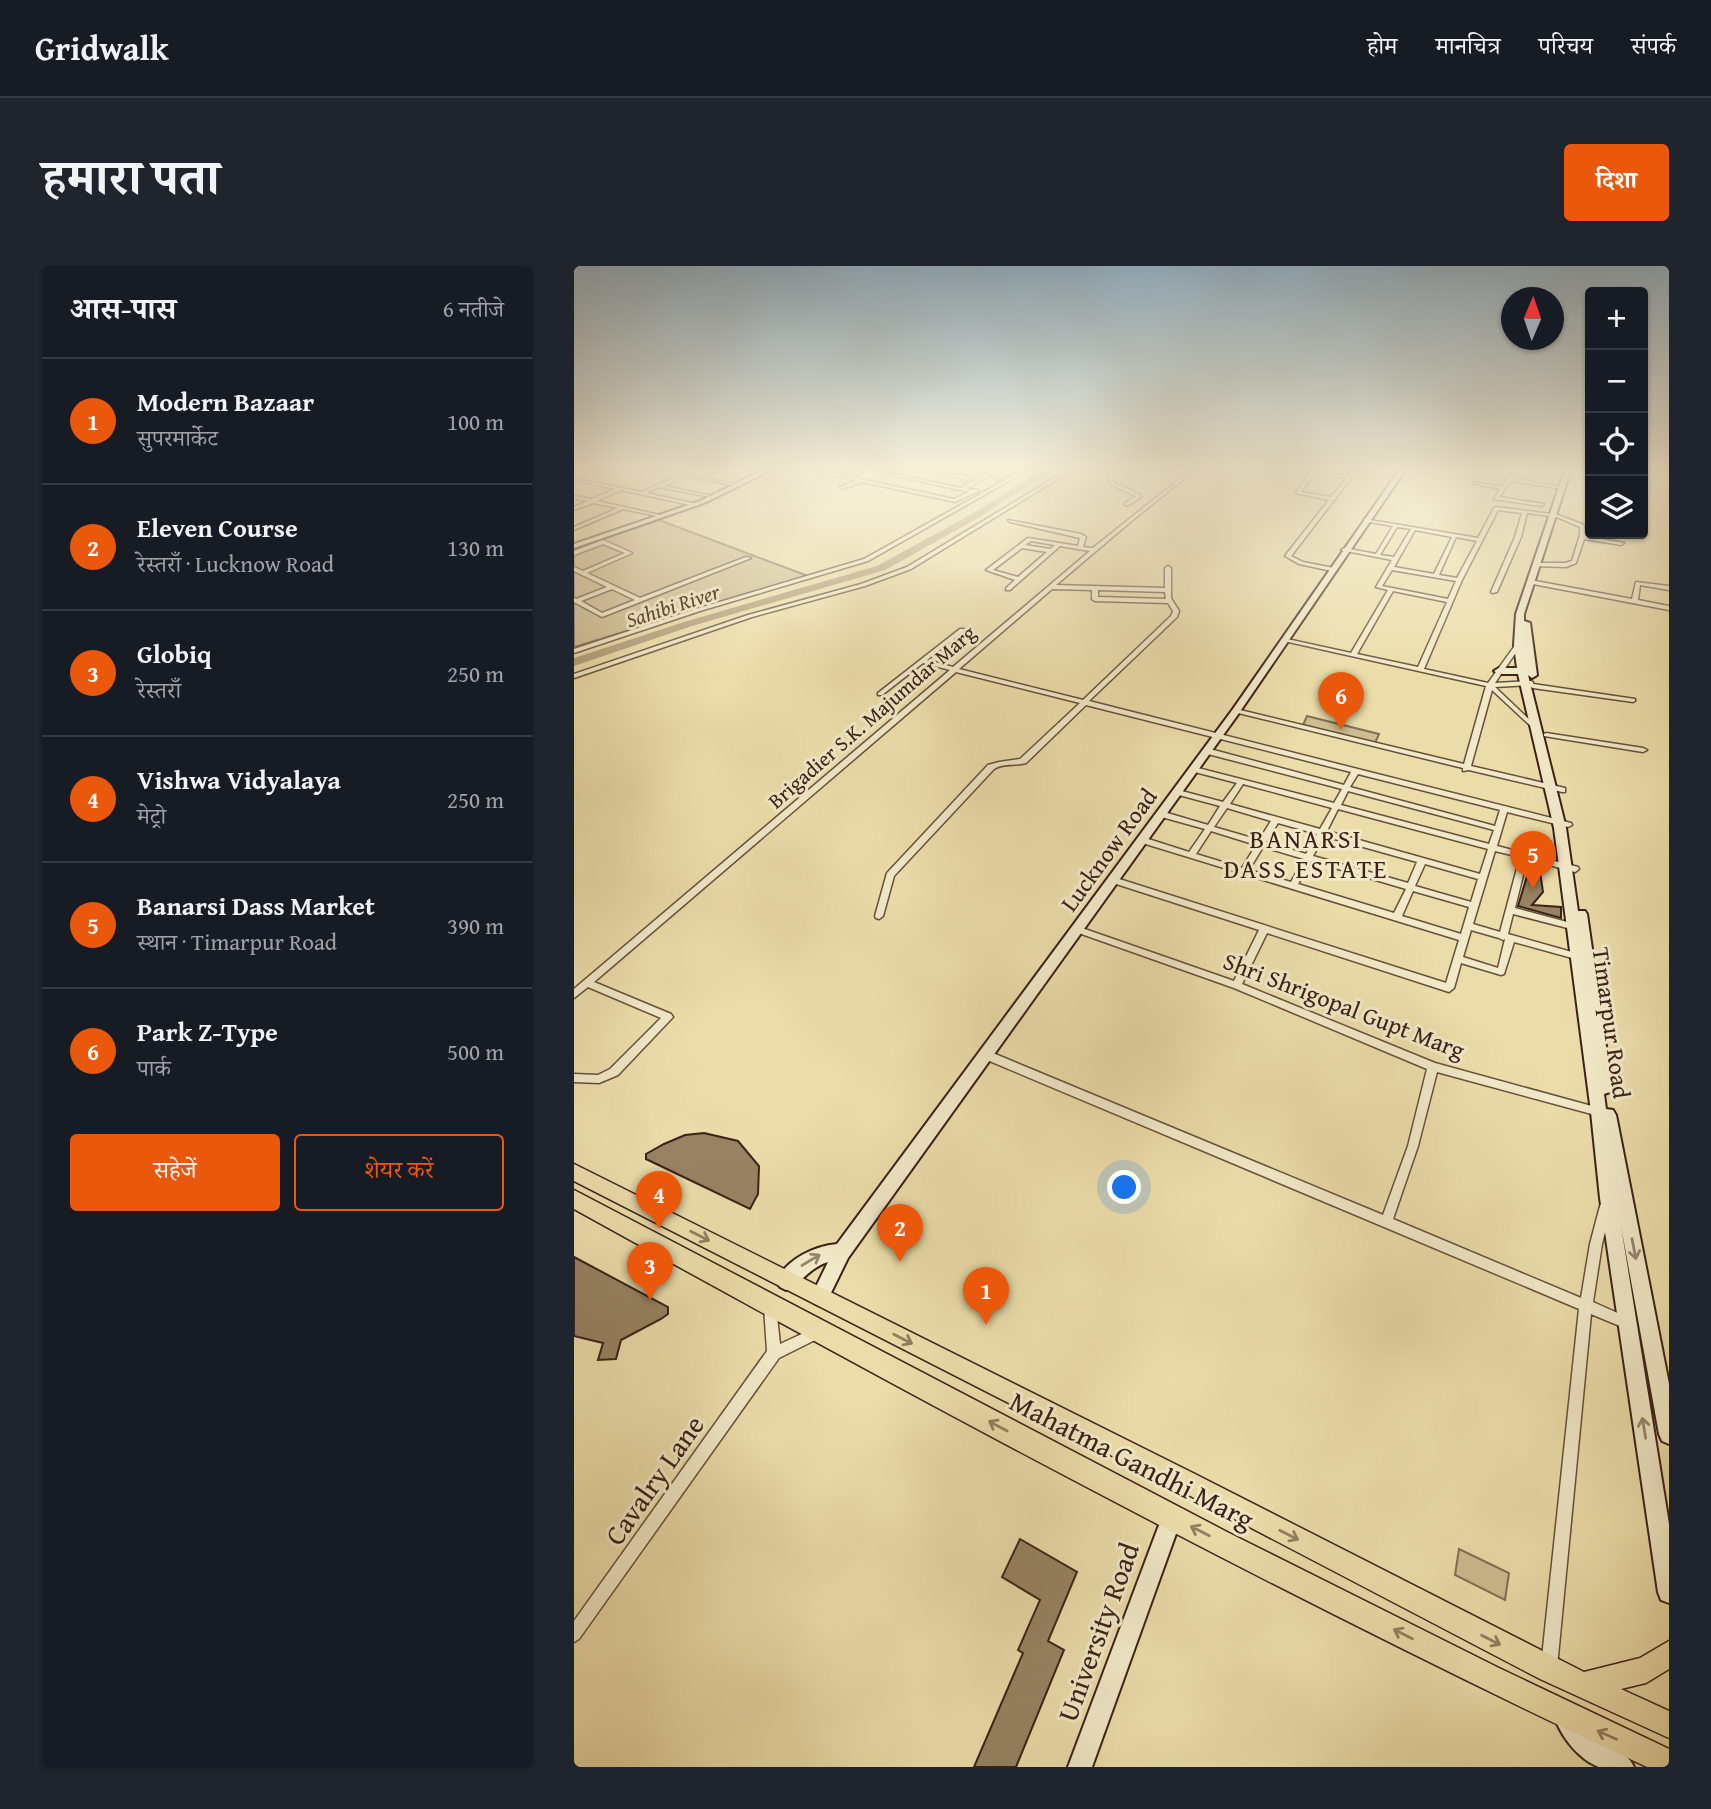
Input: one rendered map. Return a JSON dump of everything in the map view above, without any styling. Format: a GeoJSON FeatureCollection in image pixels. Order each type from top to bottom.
{"type":"FeatureCollection","features":[{"type":"Feature","properties":{"kind":"main road","name":"Mahatma Gandhi Marg"},"geometry":{"type":"LineString","coordinates":[[574,1172],[1174,1475],[1549,1670],[1669,1725]]}},
{"type":"Feature","properties":{"kind":"main road"},"geometry":{"type":"LineString","coordinates":[[604,1215],[622,1196]]}},
{"type":"Feature","properties":{"kind":"main road","name":"Mahatma Gandhi Marg"},"geometry":{"type":"LineString","coordinates":[[574,1199],[770,1307],[1172,1517],[1564,1715],[1669,1763]]}},
{"type":"Feature","properties":{"kind":"main road"},"geometry":{"type":"LineString","coordinates":[[1582,1686],[1646,1670],[1669,1654]]}},
{"type":"Feature","properties":{"kind":"street"},"geometry":{"type":"LineString","coordinates":[[574,651],[698,610],[866,561],[905,539]]}},
{"type":"Feature","properties":{"kind":"street"},"geometry":{"type":"LineString","coordinates":[[574,676],[750,616],[863,585],[909,568],[957,539]]}},
{"type":"Feature","properties":{"kind":"street"},"geometry":{"type":"LineString","coordinates":[[1033,539],[1094,550]]}},
{"type":"Feature","properties":{"kind":"street"},"geometry":{"type":"LineString","coordinates":[[1019,579],[989,571],[1033,539]]}},
{"type":"Feature","properties":{"kind":"street"},"geometry":{"type":"LineString","coordinates":[[1080,548],[1082,539]]}},
{"type":"Feature","properties":{"kind":"street","name":"Brigadier S.K. Majumdar Marg"},"geometry":{"type":"LineString","coordinates":[[574,994],[1107,539]]}},
{"type":"Feature","properties":{"kind":"street"},"geometry":{"type":"LineString","coordinates":[[1301,539],[1288,556],[1292,560],[1332,569]]}},
{"type":"Feature","properties":{"kind":"street","name":"Lucknow Road"},"geometry":{"type":"LineString","coordinates":[[820,1297],[842,1252],[1237,711],[1352,539]]}},
{"type":"Feature","properties":{"kind":"street"},"geometry":{"type":"LineString","coordinates":[[1377,556],[1387,539]]}},
{"type":"Feature","properties":{"kind":"street"},"geometry":{"type":"LineString","coordinates":[[1407,539],[1379,586],[1450,601]]}},
{"type":"Feature","properties":{"kind":"street"},"geometry":{"type":"LineString","coordinates":[[1436,576],[1453,539]]}},
{"type":"Feature","properties":{"kind":"street"},"geometry":{"type":"LineString","coordinates":[[1420,670],[1459,580],[1480,540],[1475,539]]}},
{"type":"Feature","properties":{"kind":"street"},"geometry":{"type":"LineString","coordinates":[[1494,592],[1517,539]]}},
{"type":"Feature","properties":{"kind":"street","name":"Timarpur Road"},"geometry":{"type":"LineString","coordinates":[[1545,539],[1539,565],[1520,614],[1518,645],[1564,824],[1616,1200],[1627,1323],[1669,1592]]}},
{"type":"Feature","properties":{"kind":"street"},"geometry":{"type":"LineString","coordinates":[[1539,565],[1574,562],[1581,539]]}},
{"type":"Feature","properties":{"kind":"street"},"geometry":{"type":"LineString","coordinates":[[1612,539],[1623,541],[1616,539]]}},
{"type":"Feature","properties":{"kind":"street"},"geometry":{"type":"LineString","coordinates":[[574,553],[603,542],[629,553],[583,573]]}},
{"type":"Feature","properties":{"kind":"street"},"geometry":{"type":"LineString","coordinates":[[1008,589],[1059,544]]}},
{"type":"Feature","properties":{"kind":"street"},"geometry":{"type":"LineString","coordinates":[[1021,546],[1051,551]]}},
{"type":"Feature","properties":{"kind":"street"},"geometry":{"type":"LineString","coordinates":[[1344,550],[1395,559]]}},
{"type":"Feature","properties":{"kind":"street"},"geometry":{"type":"LineString","coordinates":[[575,600],[602,615],[748,558]]}},
{"type":"Feature","properties":{"kind":"street"},"geometry":{"type":"LineString","coordinates":[[879,916],[890,875],[990,766],[1023,761],[1174,617],[1176,611],[1170,601],[1168,568]]}},
{"type":"Feature","properties":{"kind":"street"},"geometry":{"type":"LineString","coordinates":[[1390,568],[1459,580]]}},
{"type":"Feature","properties":{"kind":"street"},"geometry":{"type":"LineString","coordinates":[[574,569],[640,600]]}},
{"type":"Feature","properties":{"kind":"street"},"geometry":{"type":"LineString","coordinates":[[1533,582],[1669,608]]}},
{"type":"Feature","properties":{"kind":"street","name":"Timarpur Road"},"geometry":{"type":"LineString","coordinates":[[1528,681],[1526,621],[1533,582]]}},
{"type":"Feature","properties":{"kind":"street"},"geometry":{"type":"LineString","coordinates":[[1635,601],[1638,583],[1669,588]]}},
{"type":"Feature","properties":{"kind":"street"},"geometry":{"type":"LineString","coordinates":[[575,600],[612,587]]}},
{"type":"Feature","properties":{"kind":"street"},"geometry":{"type":"LineString","coordinates":[[1050,587],[1169,590]]}},
{"type":"Feature","properties":{"kind":"street"},"geometry":{"type":"LineString","coordinates":[[1095,588],[1095,600],[1170,601]]}},
{"type":"Feature","properties":{"kind":"street"},"geometry":{"type":"LineString","coordinates":[[1353,655],[1391,590]]}},
{"type":"Feature","properties":{"kind":"street"},"geometry":{"type":"LineString","coordinates":[[880,694],[962,630]]}},
{"type":"Feature","properties":{"kind":"street"},"geometry":{"type":"LineString","coordinates":[[1287,640],[1490,685],[1528,681]]}},
{"type":"Feature","properties":{"kind":"street"},"geometry":{"type":"LineString","coordinates":[[1466,769],[1490,685],[1518,645]]}},
{"type":"Feature","properties":{"kind":"street"},"geometry":{"type":"LineString","coordinates":[[922,661],[1564,824]]}},
{"type":"Feature","properties":{"kind":"street"},"geometry":{"type":"LineString","coordinates":[[1499,671],[1528,681],[1633,700]]}},
{"type":"Feature","properties":{"kind":"street"},"geometry":{"type":"LineString","coordinates":[[1490,685],[1540,731],[1643,750]]}},
{"type":"Feature","properties":{"kind":"street"},"geometry":{"type":"LineString","coordinates":[[1237,711],[1466,769],[1557,789]]}},
{"type":"Feature","properties":{"kind":"street"},"geometry":{"type":"LineString","coordinates":[[1207,751],[1498,829]]}},
{"type":"Feature","properties":{"kind":"street"},"geometry":{"type":"LineString","coordinates":[[1295,775],[1306,757]]}},
{"type":"Feature","properties":{"kind":"street"},"geometry":{"type":"LineString","coordinates":[[1194,769],[1570,868]]}},
{"type":"Feature","properties":{"kind":"street"},"geometry":{"type":"LineString","coordinates":[[1293,886],[1356,770]]}},
{"type":"Feature","properties":{"kind":"street"},"geometry":{"type":"LineString","coordinates":[[1191,855],[1241,782]]}},
{"type":"Feature","properties":{"kind":"street"},"geometry":{"type":"LineString","coordinates":[[1178,792],[1483,878]]}},
{"type":"Feature","properties":{"kind":"street"},"geometry":{"type":"LineString","coordinates":[[1113,880],[1445,988],[1452,987],[1504,809]]}},
{"type":"Feature","properties":{"kind":"street"},"geometry":{"type":"LineString","coordinates":[[1161,814],[1475,906]]}},
{"type":"Feature","properties":{"kind":"street"},"geometry":{"type":"LineString","coordinates":[[1244,871],[1276,820]]}},
{"type":"Feature","properties":{"kind":"street"},"geometry":{"type":"LineString","coordinates":[[1142,841],[1465,938]]}},
{"type":"Feature","properties":{"kind":"street"},"geometry":{"type":"LineString","coordinates":[[1459,959],[1501,972],[1510,909],[1524,856]]}},
{"type":"Feature","properties":{"kind":"street"},"geometry":{"type":"LineString","coordinates":[[1397,917],[1422,861]]}},
{"type":"Feature","properties":{"kind":"street"},"geometry":{"type":"LineString","coordinates":[[1510,909],[1578,927]]}},
{"type":"Feature","properties":{"kind":"street"},"geometry":{"type":"LineString","coordinates":[[1469,926],[1582,958]]}},
{"type":"Feature","properties":{"kind":"street","name":"Shri Shrigopal Gupt Marg"},"geometry":{"type":"LineString","coordinates":[[1076,929],[1237,986],[1433,1067],[1604,1113]]}},
{"type":"Feature","properties":{"kind":"street"},"geometry":{"type":"LineString","coordinates":[[1237,986],[1264,929]]}},
{"type":"Feature","properties":{"kind":"street"},"geometry":{"type":"LineString","coordinates":[[574,1078],[599,1079],[614,1072],[667,1017],[587,983]]}},
{"type":"Feature","properties":{"kind":"street"},"geometry":{"type":"LineString","coordinates":[[984,1054],[1627,1323]]}},
{"type":"Feature","properties":{"kind":"street"},"geometry":{"type":"LineString","coordinates":[[1386,1222],[1413,1146],[1433,1067]]}},
{"type":"Feature","properties":{"kind":"street"},"geometry":{"type":"LineString","coordinates":[[1549,1670],[1595,1244],[1616,1200]]}},
{"type":"Feature","properties":{"kind":"street","name":"Timarpur Road"},"geometry":{"type":"LineString","coordinates":[[1616,1200],[1669,1434]]}},
{"type":"Feature","properties":{"kind":"street"},"geometry":{"type":"LineString","coordinates":[[786,1281],[804,1262],[822,1253],[842,1252]]}},
{"type":"Feature","properties":{"kind":"street"},"geometry":{"type":"LineString","coordinates":[[770,1307],[774,1353]]}},
{"type":"Feature","properties":{"kind":"street","name":"Cavalry Lane"},"geometry":{"type":"LineString","coordinates":[[574,1634],[774,1353],[819,1332]]}},
{"type":"Feature","properties":{"kind":"street","name":"University Road"},"geometry":{"type":"LineString","coordinates":[[1080,1767],[1172,1517]]}},
{"type":"Feature","properties":{"kind":"street"},"geometry":{"type":"LineString","coordinates":[[1564,1715],[1586,1744],[1622,1767]]}},
{"type":"Feature","properties":{"kind":"shaded area"},"geometry":{"type":"Polygon","coordinates":[[[601,539],[710,539],[808,576],[574,647],[574,548],[601,539]]]}},
{"type":"Feature","properties":{"kind":"shaded area"},"geometry":{"type":"Polygon","coordinates":[[[1307,716],[1379,734],[1375,743],[1303,725],[1307,716]]]}},
{"type":"Feature","properties":{"kind":"shaded area"},"geometry":{"type":"Polygon","coordinates":[[[1459,1549],[1509,1573],[1505,1600],[1455,1575],[1459,1549]]]}},
{"type":"Feature","properties":{"kind":"building"},"geometry":{"type":"Polygon","coordinates":[[[1531,863],[1539,865],[1543,892],[1532,905],[1561,907],[1561,918],[1518,906],[1531,863]]]}},
{"type":"Feature","properties":{"kind":"building"},"geometry":{"type":"Polygon","coordinates":[[[704,1133],[738,1141],[759,1166],[758,1194],[750,1209],[646,1159],[646,1154],[664,1144],[685,1135],[704,1133]]]}},
{"type":"Feature","properties":{"kind":"building"},"geometry":{"type":"Polygon","coordinates":[[[574,1257],[668,1307],[668,1314],[661,1319],[621,1340],[616,1359],[598,1360],[603,1343],[574,1336],[574,1257]]]}},
{"type":"Feature","properties":{"kind":"building"},"geometry":{"type":"Polygon","coordinates":[[[1020,1539],[1077,1572],[1048,1641],[1064,1650],[1016,1767],[974,1767],[1023,1653],[1018,1650],[1040,1600],[1002,1577],[1020,1539]]]}},
{"type":"Feature","properties":{"kind":"waterway","name":"Sahibi River"},"geometry":{"type":"LineString","coordinates":[[574,662],[688,624],[881,568],[933,539]]}},
{"type":"Feature","properties":{"kind":"place","name":"Park Z-Type"},"geometry":{"type":"Point","coordinates":[1341,730]}},
{"type":"Feature","properties":{"kind":"place","name":"Banarsi Dass Market"},"geometry":{"type":"Point","coordinates":[1533,889]}},
{"type":"Feature","properties":{"kind":"place","name":"Vishwa Vidyalaya"},"geometry":{"type":"Point","coordinates":[659,1229]}},
{"type":"Feature","properties":{"kind":"place","name":"Eleven Course"},"geometry":{"type":"Point","coordinates":[900,1262]}},
{"type":"Feature","properties":{"kind":"place","name":"Globiq"},"geometry":{"type":"Point","coordinates":[650,1300]}},
{"type":"Feature","properties":{"kind":"place","name":"Modern Bazaar"},"geometry":{"type":"Point","coordinates":[986,1325]}},
{"type":"Feature","properties":{"kind":"district","name":"BANARSI DASS ESTATE"},"geometry":{"type":"Point","coordinates":[1306,854]}}]}
